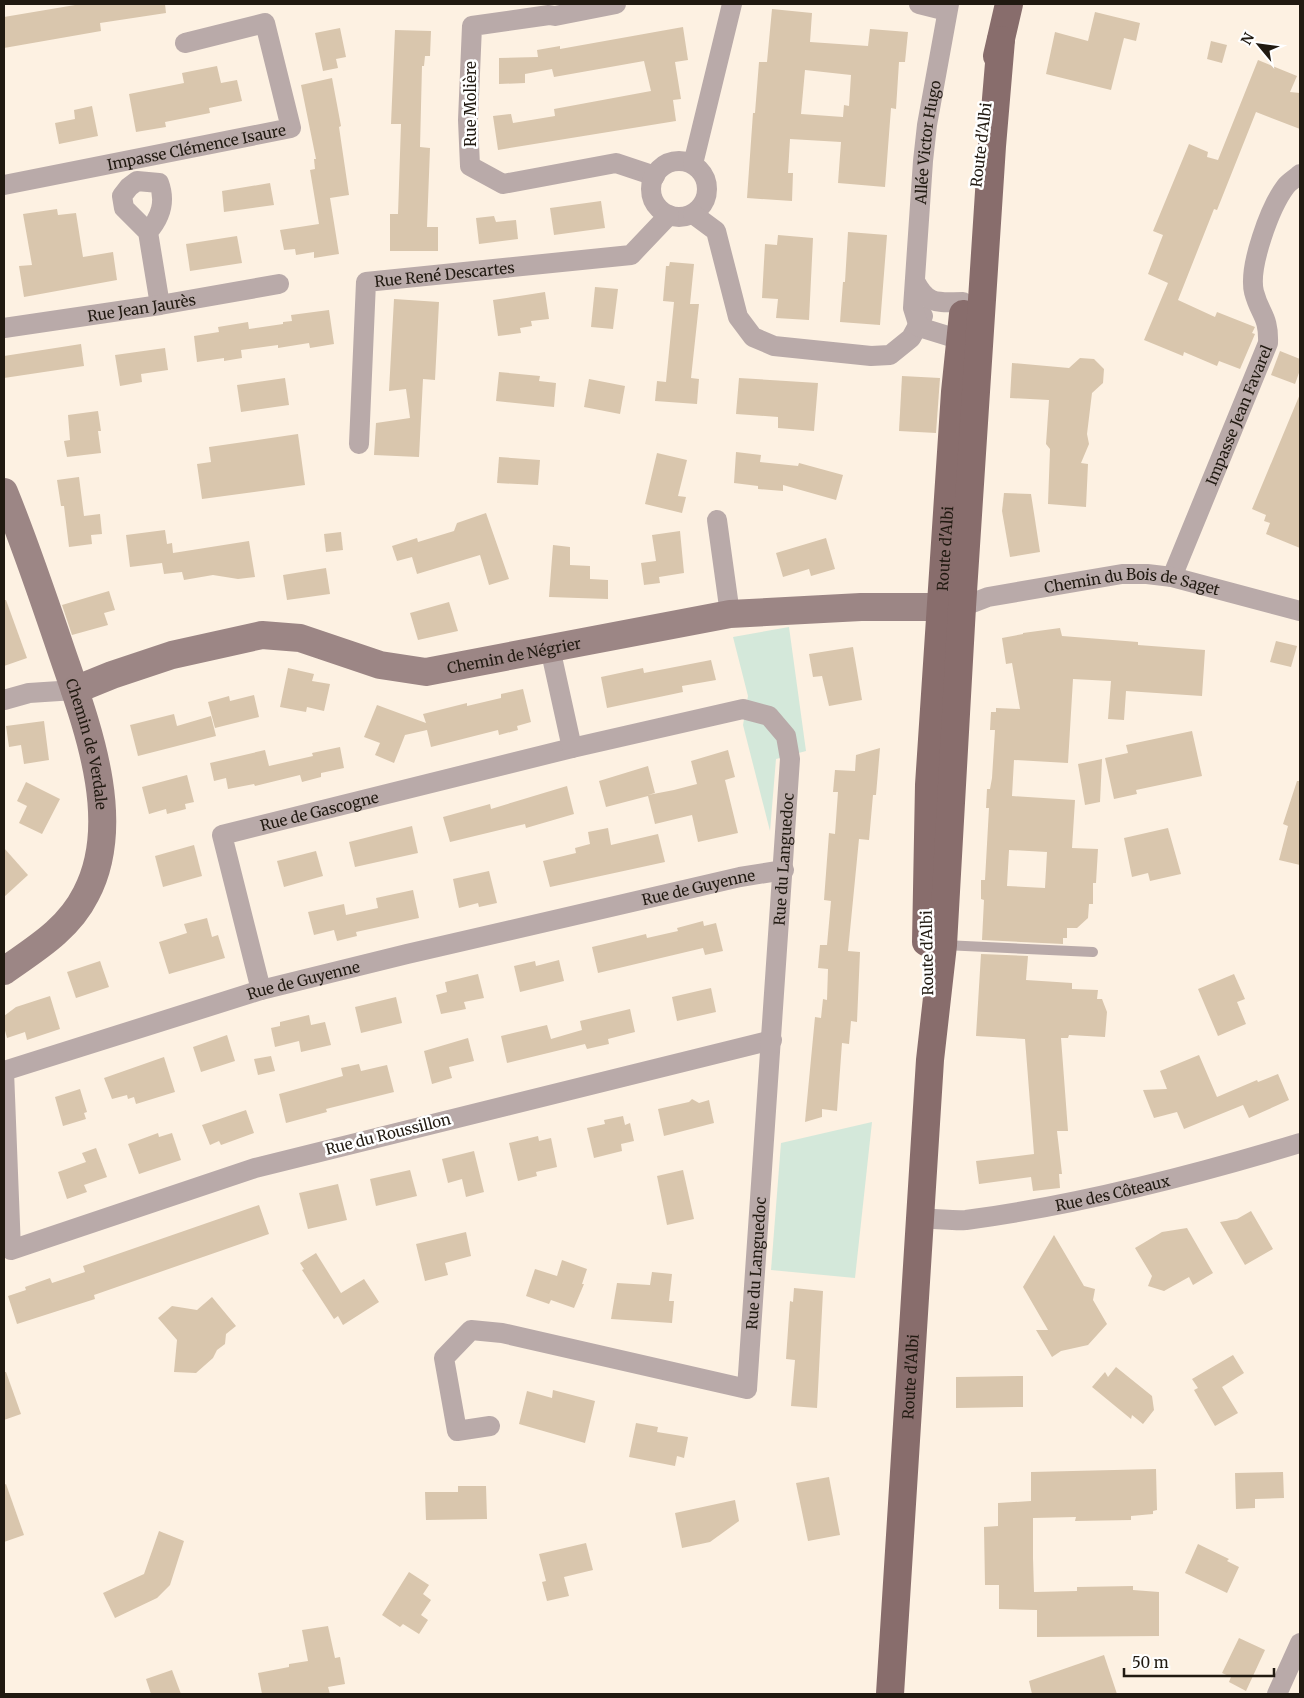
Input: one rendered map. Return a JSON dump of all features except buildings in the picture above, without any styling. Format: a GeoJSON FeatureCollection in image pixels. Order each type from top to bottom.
{"type":"FeatureCollection","features":[{"type":"Feature","properties":{"kind":"main road","name":"Route d'Albi"},"geometry":{"type":"LineString","coordinates":[[890,1694],[930,1060],[951,607],[972,310],[1001,40],[1009,4]]}},
{"type":"Feature","properties":{"kind":"main road","name":"Route d'Albi"},"geometry":{"type":"LineString","coordinates":[[951,607],[955,392],[961,340],[972,310]]}},
{"type":"Feature","properties":{"kind":"street","name":"Rue Molière"},"geometry":{"type":"LineString","coordinates":[[616,4],[555,16],[548,9],[472,26],[468,120],[470,166],[502,184],[616,163],[655,176]]}},
{"type":"Feature","properties":{"kind":"street"},"geometry":{"type":"LineString","coordinates":[[693,164],[732,4]]}},
{"type":"Feature","properties":{"kind":"street"},"geometry":{"type":"LineString","coordinates":[[919,4],[948,7]]}},
{"type":"Feature","properties":{"kind":"street","name":"Allée Victor Hugo"},"geometry":{"type":"LineString","coordinates":[[919,327],[913,308],[927,125],[948,7]]}},
{"type":"Feature","properties":{"kind":"street","name":"Impasse Clémence Isaure"},"geometry":{"type":"LineString","coordinates":[[4,186],[291,128],[264,23],[185,43]]}},
{"type":"Feature","properties":{"kind":"street"},"geometry":{"type":"LineString","coordinates":[[682,161],[693,164],[706,179],[708,189],[706,199],[693,214],[677,217],[669,215],[655,203],[652,194],[655,176],[662,167],[671,162],[682,161]]}},
{"type":"Feature","properties":{"kind":"street","name":"Impasse Jean Favarel"},"geometry":{"type":"LineString","coordinates":[[1172,577],[1268,343],[1268,326],[1254,293],[1252,278],[1255,258],[1272,213],[1286,186],[1300,174]]}},
{"type":"Feature","properties":{"kind":"street"},"geometry":{"type":"LineString","coordinates":[[693,214],[716,231],[738,317],[752,337],[774,346],[871,356],[890,355],[902,347],[919,327],[929,300]]}},
{"type":"Feature","properties":{"kind":"street","name":"Rue René Descartes"},"geometry":{"type":"LineString","coordinates":[[359,444],[366,282],[631,255],[669,215]]}},
{"type":"Feature","properties":{"kind":"street"},"geometry":{"type":"LineString","coordinates":[[148,232],[160,305]]}},
{"type":"Feature","properties":{"kind":"street"},"geometry":{"type":"LineString","coordinates":[[915,281],[922,294],[929,300],[972,310]]}},
{"type":"Feature","properties":{"kind":"street","name":"Rue Jean Jaurès"},"geometry":{"type":"LineString","coordinates":[[4,328],[160,305],[279,284]]}},
{"type":"Feature","properties":{"kind":"street"},"geometry":{"type":"LineString","coordinates":[[919,327],[961,340]]}},
{"type":"Feature","properties":{"kind":"street","name":"Chemin de Verdale"},"geometry":{"type":"LineString","coordinates":[[4,492],[24,542],[88,730],[101,805],[101,844],[96,868],[86,894],[72,916],[51,938],[4,971]]}},
{"type":"Feature","properties":{"kind":"street"},"geometry":{"type":"LineString","coordinates":[[717,520],[730,614]]}},
{"type":"Feature","properties":{"kind":"street","name":"Chemin du Bois de Saget"},"geometry":{"type":"LineString","coordinates":[[951,607],[988,598],[1122,574],[1147,574],[1172,577],[1300,611]]}},
{"type":"Feature","properties":{"kind":"street","name":"Chemin de Négrier"},"geometry":{"type":"LineString","coordinates":[[75,690],[112,674],[172,655],[262,635],[300,638],[380,665],[426,672],[730,614],[851,607],[951,607]]}},
{"type":"Feature","properties":{"kind":"street"},"geometry":{"type":"LineString","coordinates":[[550,648],[572,748]]}},
{"type":"Feature","properties":{"kind":"street"},"geometry":{"type":"LineString","coordinates":[[4,700],[29,693],[75,690]]}},
{"type":"Feature","properties":{"kind":"street","name":"Rue de Gascogne"},"geometry":{"type":"LineString","coordinates":[[261,990],[222,836],[572,748],[743,709],[769,716]]}},
{"type":"Feature","properties":{"kind":"street","name":"Rue du Languedoc"},"geometry":{"type":"LineString","coordinates":[[490,1426],[457,1432],[444,1358],[471,1330],[502,1333],[747,1389],[784,870],[790,759],[786,736],[769,716]]}},
{"type":"Feature","properties":{"kind":"street","name":"Rue de Guyenne"},"geometry":{"type":"LineString","coordinates":[[11,1250],[4,1071],[261,990],[740,877],[784,870]]}},
{"type":"Feature","properties":{"kind":"street","name":"Rue du Roussillon"},"geometry":{"type":"LineString","coordinates":[[11,1250],[255,1168],[772,1040]]}},
{"type":"Feature","properties":{"kind":"street","name":"Rue des Côteaux"},"geometry":{"type":"LineString","coordinates":[[920,1219],[963,1220],[1114,1194],[1230,1164],[1300,1143]]}},
{"type":"Feature","properties":{"kind":"street"},"geometry":{"type":"LineString","coordinates":[[1277,1694],[1300,1643]]}},
{"type":"Feature","properties":{"kind":"lane"},"geometry":{"type":"LineString","coordinates":[[934,945],[1093,952]]}},
{"type":"Feature","properties":{"kind":"green space"},"geometry":{"type":"Polygon","coordinates":[[[789,627],[806,751],[776,759],[770,831],[743,725],[748,696],[733,637],[789,627]]]}},
{"type":"Feature","properties":{"kind":"green space"},"geometry":{"type":"Polygon","coordinates":[[[872,1122],[855,1278],[771,1270],[781,1143],[872,1122]]]}}]}
